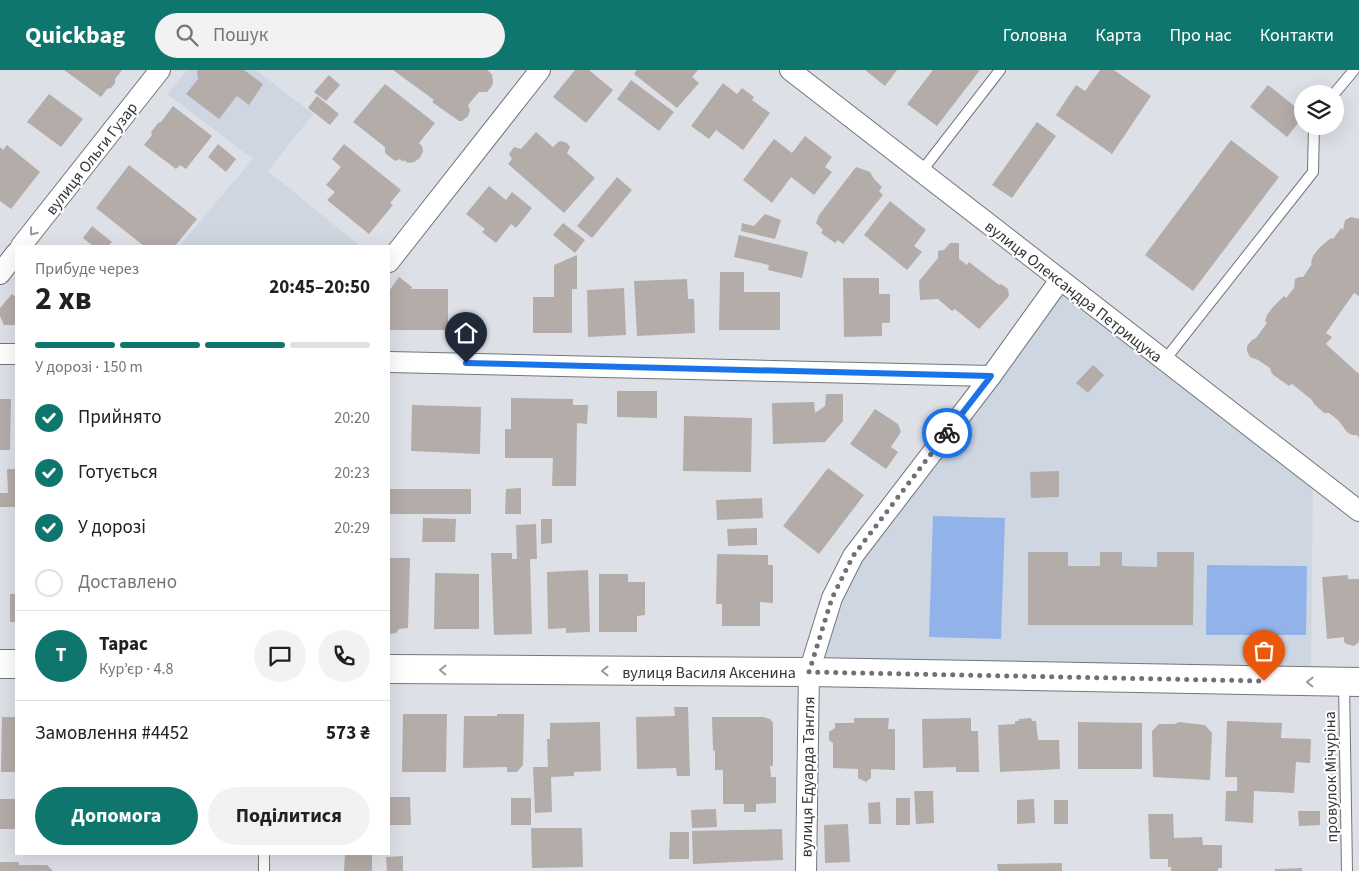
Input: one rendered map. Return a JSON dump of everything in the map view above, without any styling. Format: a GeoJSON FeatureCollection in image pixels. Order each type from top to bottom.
{"type":"FeatureCollection","features":[{"type":"Feature","properties":{"kind":"street","name":"вулиця Ольги Гузар"},"geometry":{"type":"LineString","coordinates":[[23,245],[160,70]]}},
{"type":"Feature","properties":{"kind":"street"},"geometry":{"type":"LineString","coordinates":[[390,261],[540,70]]}},
{"type":"Feature","properties":{"kind":"street","name":"вулиця Олександра Петрищука"},"geometry":{"type":"LineString","coordinates":[[790,70],[1359,511]]}},
{"type":"Feature","properties":{"kind":"street"},"geometry":{"type":"LineString","coordinates":[[0,274],[15,254]]}},
{"type":"Feature","properties":{"kind":"street","name":"вулиця Едуарда Тангля"},"geometry":{"type":"LineString","coordinates":[[806,871],[809,672],[832,598],[853,556],[991,376],[1060,280]]}},
{"type":"Feature","properties":{"kind":"street"},"geometry":{"type":"LineString","coordinates":[[0,354],[15,354]]}},
{"type":"Feature","properties":{"kind":"street"},"geometry":{"type":"LineString","coordinates":[[390,362],[991,376]]}},
{"type":"Feature","properties":{"kind":"street"},"geometry":{"type":"LineString","coordinates":[[0,664],[15,664]]}},
{"type":"Feature","properties":{"kind":"street","name":"вулиця Василя Аксенина"},"geometry":{"type":"LineString","coordinates":[[390,669],[809,672],[1351,682]]}},
{"type":"Feature","properties":{"kind":"lane"},"geometry":{"type":"LineString","coordinates":[[921,172],[1000,70]]}},
{"type":"Feature","properties":{"kind":"lane"},"geometry":{"type":"LineString","coordinates":[[1342,85],[1354,70]]}},
{"type":"Feature","properties":{"kind":"lane"},"geometry":{"type":"LineString","coordinates":[[1164,361],[1313,172],[1314,135]]}},
{"type":"Feature","properties":{"kind":"lane","name":"провулок Мічуріна"},"geometry":{"type":"LineString","coordinates":[[1347,871],[1351,682]]}},
{"type":"Feature","properties":{"kind":"lane"},"geometry":{"type":"LineString","coordinates":[[264,855],[264,871]]}},
{"type":"Feature","properties":{"kind":"shaded area"},"geometry":{"type":"Polygon","coordinates":[[[187,70],[256,70],[313,114],[268,171],[359,245],[180,245],[253,159],[167,94],[187,70]]]}},
{"type":"Feature","properties":{"kind":"shaded area"},"geometry":{"type":"Polygon","coordinates":[[[1062,280],[1313,473],[1311,680],[809,672],[832,598],[1062,280]]]}},
{"type":"Feature","properties":{"kind":"shaded area"},"geometry":{"type":"Polygon","coordinates":[[[933,516],[1005,518],[1001,639],[929,637],[933,516]]]}},
{"type":"Feature","properties":{"kind":"shaded area"},"geometry":{"type":"Polygon","coordinates":[[[1207,565],[1307,566],[1306,635],[1206,635],[1207,565]]]}},
{"type":"Feature","properties":{"kind":"building"},"geometry":{"type":"Polygon","coordinates":[[[64,70],[122,70],[115,79],[115,83],[101,97],[64,70]]]}},
{"type":"Feature","properties":{"kind":"building"},"geometry":{"type":"Polygon","coordinates":[[[198,70],[244,70],[263,84],[249,105],[237,96],[219,119],[186,94],[198,79],[198,70]]]}},
{"type":"Feature","properties":{"kind":"building"},"geometry":{"type":"Polygon","coordinates":[[[393,70],[487,70],[492,74],[493,82],[487,92],[479,92],[468,105],[470,110],[468,116],[459,121],[393,70]]]}},
{"type":"Feature","properties":{"kind":"building"},"geometry":{"type":"Polygon","coordinates":[[[575,70],[589,70],[613,90],[586,123],[553,97],[575,70]]]}},
{"type":"Feature","properties":{"kind":"building"},"geometry":{"type":"Polygon","coordinates":[[[637,70],[698,70],[692,77],[699,83],[677,108],[634,74],[637,70]]]}},
{"type":"Feature","properties":{"kind":"building"},"geometry":{"type":"Polygon","coordinates":[[[865,70],[897,70],[885,86],[865,70]]]}},
{"type":"Feature","properties":{"kind":"building"},"geometry":{"type":"Polygon","coordinates":[[[933,70],[980,70],[937,126],[907,104],[933,70]]]}},
{"type":"Feature","properties":{"kind":"building"},"geometry":{"type":"Polygon","coordinates":[[[1100,70],[1114,70],[1151,96],[1112,154],[1056,115],[1076,85],[1085,91],[1100,70]]]}},
{"type":"Feature","properties":{"kind":"building"},"geometry":{"type":"Polygon","coordinates":[[[329,75],[340,85],[326,101],[314,92],[329,75]]]}},
{"type":"Feature","properties":{"kind":"building"},"geometry":{"type":"Polygon","coordinates":[[[631,80],[674,112],[659,131],[617,99],[631,80]]]}},
{"type":"Feature","properties":{"kind":"building"},"geometry":{"type":"Polygon","coordinates":[[[723,83],[737,94],[742,88],[754,97],[752,100],[770,113],[743,150],[716,130],[709,139],[691,126],[723,83]]]}},
{"type":"Feature","properties":{"kind":"building"},"geometry":{"type":"Polygon","coordinates":[[[385,84],[435,123],[419,143],[423,151],[420,158],[414,162],[408,163],[404,160],[403,162],[400,159],[395,161],[385,153],[385,147],[353,122],[385,84]]]}},
{"type":"Feature","properties":{"kind":"building"},"geometry":{"type":"Polygon","coordinates":[[[1268,85],[1294,106],[1294,128],[1287,137],[1250,107],[1268,85]]]}},
{"type":"Feature","properties":{"kind":"building"},"geometry":{"type":"Polygon","coordinates":[[[49,94],[83,119],[61,147],[27,122],[49,94]]]}},
{"type":"Feature","properties":{"kind":"building"},"geometry":{"type":"Polygon","coordinates":[[[317,96],[339,114],[330,125],[308,108],[317,96]]]}},
{"type":"Feature","properties":{"kind":"building"},"geometry":{"type":"Polygon","coordinates":[[[173,106],[212,136],[186,169],[180,165],[176,169],[144,145],[152,135],[151,132],[173,106]]]}},
{"type":"Feature","properties":{"kind":"building"},"geometry":{"type":"Polygon","coordinates":[[[1037,122],[1056,136],[1012,198],[992,185],[1037,122]]]}},
{"type":"Feature","properties":{"kind":"building"},"geometry":{"type":"Polygon","coordinates":[[[536,132],[553,147],[561,141],[567,143],[570,147],[567,153],[595,178],[564,213],[508,164],[512,159],[509,154],[514,147],[521,149],[536,132]]]}},
{"type":"Feature","properties":{"kind":"building"},"geometry":{"type":"Polygon","coordinates":[[[805,136],[832,157],[825,167],[832,172],[814,195],[791,177],[772,203],[743,180],[774,139],[792,153],[805,136]]]}},
{"type":"Feature","properties":{"kind":"building"},"geometry":{"type":"Polygon","coordinates":[[[1231,140],[1279,177],[1193,291],[1145,255],[1231,140]]]}},
{"type":"Feature","properties":{"kind":"building"},"geometry":{"type":"Polygon","coordinates":[[[218,144],[236,159],[226,172],[208,157],[218,144]]]}},
{"type":"Feature","properties":{"kind":"building"},"geometry":{"type":"Polygon","coordinates":[[[344,144],[401,190],[390,203],[393,205],[369,234],[327,200],[335,192],[326,185],[341,167],[332,159],[344,144]]]}},
{"type":"Feature","properties":{"kind":"building"},"geometry":{"type":"Polygon","coordinates":[[[7,145],[40,172],[11,209],[0,201],[0,147],[3,150],[7,145]]]}},
{"type":"Feature","properties":{"kind":"building"},"geometry":{"type":"Polygon","coordinates":[[[129,165],[197,219],[176,245],[143,245],[96,208],[129,165]]]}},
{"type":"Feature","properties":{"kind":"building"},"geometry":{"type":"Polygon","coordinates":[[[856,167],[870,172],[882,187],[879,191],[883,195],[843,244],[838,240],[835,243],[821,233],[823,230],[816,223],[819,215],[856,167]]]}},
{"type":"Feature","properties":{"kind":"building"},"geometry":{"type":"Polygon","coordinates":[[[617,177],[632,190],[592,238],[577,226],[617,177]]]}},
{"type":"Feature","properties":{"kind":"building"},"geometry":{"type":"Polygon","coordinates":[[[489,186],[506,200],[512,192],[532,208],[516,228],[511,224],[496,243],[482,232],[485,229],[466,214],[489,186]]]}},
{"type":"Feature","properties":{"kind":"building"},"geometry":{"type":"Polygon","coordinates":[[[890,201],[926,230],[914,246],[922,252],[907,270],[864,235],[890,201]]]}},
{"type":"Feature","properties":{"kind":"building"},"geometry":{"type":"Polygon","coordinates":[[[765,214],[781,220],[775,239],[741,231],[742,223],[754,226],[765,214]]]}},
{"type":"Feature","properties":{"kind":"building"},"geometry":{"type":"Polygon","coordinates":[[[1351,217],[1359,219],[1359,296],[1354,293],[1326,333],[1332,337],[1326,344],[1359,374],[1359,438],[1357,435],[1347,432],[1338,420],[1329,413],[1324,413],[1312,400],[1292,384],[1289,386],[1272,374],[1270,368],[1250,357],[1247,351],[1247,346],[1256,338],[1267,323],[1265,321],[1267,315],[1273,307],[1284,296],[1286,298],[1294,288],[1295,279],[1303,277],[1312,264],[1313,256],[1320,247],[1331,238],[1333,239],[1341,228],[1343,230],[1345,220],[1351,217]]]}},
{"type":"Feature","properties":{"kind":"building"},"geometry":{"type":"Polygon","coordinates":[[[563,223],[585,240],[575,253],[553,235],[563,223]]]}},
{"type":"Feature","properties":{"kind":"building"},"geometry":{"type":"Polygon","coordinates":[[[92,226],[112,242],[109,245],[92,245],[83,238],[92,226]]]}},
{"type":"Feature","properties":{"kind":"building"},"geometry":{"type":"Polygon","coordinates":[[[739,235],[808,252],[802,278],[768,270],[769,265],[734,257],[739,235]]]}},
{"type":"Feature","properties":{"kind":"building"},"geometry":{"type":"Polygon","coordinates":[[[950,243],[959,243],[959,259],[967,265],[969,262],[999,285],[1001,284],[1008,289],[1009,296],[979,329],[955,309],[952,311],[938,299],[920,300],[919,281],[938,258],[938,251],[944,250],[950,243]]]}},
{"type":"Feature","properties":{"kind":"building"},"geometry":{"type":"Polygon","coordinates":[[[577,255],[577,289],[572,289],[572,333],[533,333],[533,297],[554,297],[554,265],[577,255]]]}},
{"type":"Feature","properties":{"kind":"building"},"geometry":{"type":"Polygon","coordinates":[[[720,272],[744,272],[744,292],[780,292],[780,330],[719,330],[720,272]]]}},
{"type":"Feature","properties":{"kind":"building"},"geometry":{"type":"Polygon","coordinates":[[[399,277],[412,287],[411,289],[448,289],[448,330],[390,330],[390,290],[399,277]]]}},
{"type":"Feature","properties":{"kind":"building"},"geometry":{"type":"Polygon","coordinates":[[[843,278],[879,278],[879,294],[890,294],[890,323],[882,323],[882,336],[844,337],[843,278]]]}},
{"type":"Feature","properties":{"kind":"building"},"geometry":{"type":"Polygon","coordinates":[[[687,279],[688,299],[694,299],[695,333],[637,336],[634,281],[687,279]]]}},
{"type":"Feature","properties":{"kind":"building"},"geometry":{"type":"Polygon","coordinates":[[[624,288],[626,335],[588,337],[587,290],[624,288]]]}},
{"type":"Feature","properties":{"kind":"building"},"geometry":{"type":"Polygon","coordinates":[[[12,294],[15,296],[15,325],[4,325],[0,316],[0,308],[12,294]]]}},
{"type":"Feature","properties":{"kind":"building"},"geometry":{"type":"Polygon","coordinates":[[[1093,365],[1104,375],[1088,393],[1076,383],[1093,365]]]}},
{"type":"Feature","properties":{"kind":"building"},"geometry":{"type":"Polygon","coordinates":[[[617,391],[657,391],[657,418],[617,417],[617,391]]]}},
{"type":"Feature","properties":{"kind":"building"},"geometry":{"type":"Polygon","coordinates":[[[826,394],[843,394],[843,421],[825,442],[773,444],[772,403],[814,402],[815,413],[825,406],[826,394]]]}},
{"type":"Feature","properties":{"kind":"building"},"geometry":{"type":"Polygon","coordinates":[[[511,398],[573,399],[573,405],[588,405],[587,424],[577,423],[576,486],[552,486],[553,458],[505,458],[505,429],[511,429],[511,398]]]}},
{"type":"Feature","properties":{"kind":"building"},"geometry":{"type":"Polygon","coordinates":[[[0,399],[11,399],[10,450],[0,450],[0,399]]]}},
{"type":"Feature","properties":{"kind":"building"},"geometry":{"type":"Polygon","coordinates":[[[412,405],[481,407],[480,454],[411,451],[412,405]]]}},
{"type":"Feature","properties":{"kind":"building"},"geometry":{"type":"Polygon","coordinates":[[[875,409],[898,424],[901,432],[891,447],[898,452],[886,469],[850,444],[875,409]]]}},
{"type":"Feature","properties":{"kind":"building"},"geometry":{"type":"Polygon","coordinates":[[[684,416],[752,418],[751,472],[683,471],[684,416]]]}},
{"type":"Feature","properties":{"kind":"building"},"geometry":{"type":"Polygon","coordinates":[[[828,468],[864,495],[819,554],[783,526],[828,468]]]}},
{"type":"Feature","properties":{"kind":"building"},"geometry":{"type":"Polygon","coordinates":[[[7,469],[15,469],[15,507],[0,507],[0,493],[8,493],[7,469]]]}},
{"type":"Feature","properties":{"kind":"building"},"geometry":{"type":"Polygon","coordinates":[[[1059,471],[1059,497],[1031,498],[1030,472],[1059,471]]]}},
{"type":"Feature","properties":{"kind":"building"},"geometry":{"type":"Polygon","coordinates":[[[521,488],[521,514],[505,514],[506,489],[521,488]]]}},
{"type":"Feature","properties":{"kind":"building"},"geometry":{"type":"Polygon","coordinates":[[[390,489],[471,489],[471,514],[390,514],[390,489]]]}},
{"type":"Feature","properties":{"kind":"building"},"geometry":{"type":"Polygon","coordinates":[[[762,498],[763,518],[717,520],[716,500],[762,498]]]}},
{"type":"Feature","properties":{"kind":"building"},"geometry":{"type":"Polygon","coordinates":[[[423,518],[456,519],[455,542],[422,542],[423,518]]]}},
{"type":"Feature","properties":{"kind":"building"},"geometry":{"type":"Polygon","coordinates":[[[541,519],[552,519],[552,543],[541,544],[541,519]]]}},
{"type":"Feature","properties":{"kind":"building"},"geometry":{"type":"Polygon","coordinates":[[[536,524],[537,559],[530,559],[532,634],[494,635],[491,553],[512,553],[512,559],[517,559],[516,525],[536,524]]]}},
{"type":"Feature","properties":{"kind":"building"},"geometry":{"type":"Polygon","coordinates":[[[757,528],[757,545],[728,546],[727,529],[757,528]]]}},
{"type":"Feature","properties":{"kind":"building"},"geometry":{"type":"Polygon","coordinates":[[[1028,552],[1068,552],[1068,566],[1100,566],[1100,552],[1122,552],[1122,566],[1157,567],[1157,552],[1194,552],[1193,625],[1028,625],[1028,552]]]}},
{"type":"Feature","properties":{"kind":"building"},"geometry":{"type":"Polygon","coordinates":[[[717,554],[768,555],[768,565],[773,565],[773,603],[760,602],[760,626],[722,626],[722,604],[716,604],[717,554]]]}},
{"type":"Feature","properties":{"kind":"building"},"geometry":{"type":"Polygon","coordinates":[[[390,558],[410,558],[408,628],[399,629],[396,633],[390,634],[390,558]]]}},
{"type":"Feature","properties":{"kind":"building"},"geometry":{"type":"Polygon","coordinates":[[[588,570],[590,632],[566,633],[566,628],[548,629],[547,572],[588,570]]]}},
{"type":"Feature","properties":{"kind":"building"},"geometry":{"type":"Polygon","coordinates":[[[435,573],[479,574],[479,629],[434,629],[435,573]]]}},
{"type":"Feature","properties":{"kind":"building"},"geometry":{"type":"Polygon","coordinates":[[[599,574],[628,574],[628,582],[645,582],[645,615],[637,616],[637,632],[599,632],[599,574]]]}},
{"type":"Feature","properties":{"kind":"building"},"geometry":{"type":"Polygon","coordinates":[[[1348,575],[1348,579],[1359,579],[1359,642],[1354,646],[1346,644],[1344,637],[1327,639],[1322,577],[1348,575]]]}},
{"type":"Feature","properties":{"kind":"building"},"geometry":{"type":"Polygon","coordinates":[[[10,594],[15,594],[15,622],[10,622],[10,594]]]}},
{"type":"Feature","properties":{"kind":"building"},"geometry":{"type":"Polygon","coordinates":[[[674,707],[688,707],[690,776],[677,776],[676,768],[637,769],[636,717],[675,716],[674,707]]]}},
{"type":"Feature","properties":{"kind":"building"},"geometry":{"type":"Polygon","coordinates":[[[403,714],[447,714],[446,772],[402,772],[403,714]]]}},
{"type":"Feature","properties":{"kind":"building"},"geometry":{"type":"Polygon","coordinates":[[[497,714],[524,714],[523,765],[517,772],[507,772],[507,767],[463,768],[464,716],[497,716],[497,714]]]}},
{"type":"Feature","properties":{"kind":"building"},"geometry":{"type":"Polygon","coordinates":[[[2,717],[15,717],[15,772],[1,772],[2,717]]]}},
{"type":"Feature","properties":{"kind":"building"},"geometry":{"type":"Polygon","coordinates":[[[712,717],[763,717],[770,719],[773,723],[773,766],[770,766],[771,777],[776,777],[776,803],[756,804],[756,812],[744,812],[744,804],[723,804],[723,770],[715,770],[712,717]]]}},
{"type":"Feature","properties":{"kind":"building"},"geometry":{"type":"Polygon","coordinates":[[[854,718],[889,718],[888,729],[895,729],[895,770],[871,769],[871,778],[866,782],[858,778],[858,769],[833,768],[833,743],[829,740],[829,732],[835,728],[835,723],[854,723],[854,718]]]}},
{"type":"Feature","properties":{"kind":"building"},"geometry":{"type":"Polygon","coordinates":[[[971,718],[971,731],[978,731],[979,772],[956,772],[956,767],[923,768],[922,719],[971,718]]]}},
{"type":"Feature","properties":{"kind":"building"},"geometry":{"type":"Polygon","coordinates":[[[1031,718],[1032,721],[1036,721],[1038,740],[1059,740],[1060,769],[1000,772],[998,725],[1015,724],[1015,721],[1019,721],[1019,719],[1031,718]]]}},
{"type":"Feature","properties":{"kind":"building"},"geometry":{"type":"Polygon","coordinates":[[[1227,721],[1282,723],[1281,738],[1311,739],[1310,763],[1296,762],[1294,793],[1254,791],[1253,823],[1225,821],[1226,791],[1237,791],[1237,777],[1225,777],[1227,721]]]}},
{"type":"Feature","properties":{"kind":"building"},"geometry":{"type":"Polygon","coordinates":[[[600,722],[601,771],[574,772],[574,776],[551,777],[552,812],[535,813],[533,767],[548,767],[547,739],[550,739],[550,723],[600,722]]]}},
{"type":"Feature","properties":{"kind":"building"},"geometry":{"type":"Polygon","coordinates":[[[1078,722],[1142,723],[1142,769],[1078,769],[1078,722]]]}},
{"type":"Feature","properties":{"kind":"building"},"geometry":{"type":"Polygon","coordinates":[[[1179,722],[1205,725],[1212,733],[1210,780],[1153,777],[1152,731],[1159,724],[1175,724],[1179,722]]]}},
{"type":"Feature","properties":{"kind":"building"},"geometry":{"type":"Polygon","coordinates":[[[914,791],[933,791],[934,823],[916,824],[914,791]]]}},
{"type":"Feature","properties":{"kind":"building"},"geometry":{"type":"Polygon","coordinates":[[[390,797],[410,797],[411,825],[390,825],[390,797]]]}},
{"type":"Feature","properties":{"kind":"building"},"geometry":{"type":"Polygon","coordinates":[[[511,798],[531,798],[531,825],[511,825],[511,798]]]}},
{"type":"Feature","properties":{"kind":"building"},"geometry":{"type":"Polygon","coordinates":[[[896,798],[910,798],[910,825],[896,825],[896,798]]]}},
{"type":"Feature","properties":{"kind":"building"},"geometry":{"type":"Polygon","coordinates":[[[0,799],[15,799],[15,829],[0,829],[0,799]]]}},
{"type":"Feature","properties":{"kind":"building"},"geometry":{"type":"Polygon","coordinates":[[[1034,799],[1035,823],[1017,824],[1017,800],[1034,799]]]}},
{"type":"Feature","properties":{"kind":"building"},"geometry":{"type":"Polygon","coordinates":[[[1054,800],[1068,800],[1068,824],[1054,824],[1054,800]]]}},
{"type":"Feature","properties":{"kind":"building"},"geometry":{"type":"Polygon","coordinates":[[[880,802],[881,824],[869,824],[868,803],[880,802]]]}},
{"type":"Feature","properties":{"kind":"building"},"geometry":{"type":"Polygon","coordinates":[[[716,809],[717,827],[692,828],[691,810],[716,809]]]}},
{"type":"Feature","properties":{"kind":"building"},"geometry":{"type":"Polygon","coordinates":[[[1298,811],[1320,811],[1320,825],[1299,826],[1298,811]]]}},
{"type":"Feature","properties":{"kind":"building"},"geometry":{"type":"Polygon","coordinates":[[[1148,814],[1173,814],[1174,838],[1202,837],[1203,845],[1222,845],[1222,868],[1218,868],[1218,871],[1171,871],[1171,867],[1168,867],[1168,859],[1150,859],[1148,814]]]}},
{"type":"Feature","properties":{"kind":"building"},"geometry":{"type":"Polygon","coordinates":[[[848,824],[850,862],[825,863],[824,825],[848,824]]]}},
{"type":"Feature","properties":{"kind":"building"},"geometry":{"type":"Polygon","coordinates":[[[531,828],[582,828],[583,867],[532,868],[531,828]]]}},
{"type":"Feature","properties":{"kind":"building"},"geometry":{"type":"Polygon","coordinates":[[[782,829],[783,860],[693,864],[692,831],[782,829]]]}},
{"type":"Feature","properties":{"kind":"building"},"geometry":{"type":"Polygon","coordinates":[[[670,832],[689,832],[689,859],[669,859],[670,832]]]}},
{"type":"Feature","properties":{"kind":"building"},"geometry":{"type":"Polygon","coordinates":[[[345,855],[372,855],[372,871],[344,871],[345,855]]]}},
{"type":"Feature","properties":{"kind":"building"},"geometry":{"type":"Polygon","coordinates":[[[403,856],[403,871],[387,871],[386,857],[403,856]]]}},
{"type":"Feature","properties":{"kind":"building"},"geometry":{"type":"Polygon","coordinates":[[[0,862],[19,862],[19,865],[47,865],[53,871],[0,871],[0,862]]]}},
{"type":"Feature","properties":{"kind":"building"},"geometry":{"type":"Polygon","coordinates":[[[1062,863],[1062,871],[998,871],[997,864],[1062,863]]]}},
{"type":"Feature","properties":{"kind":"building"},"geometry":{"type":"Polygon","coordinates":[[[1302,868],[1302,871],[1275,871],[1275,869],[1302,868]]]}},
{"type":"Feature","properties":{"kind":"way so far"},"geometry":{"type":"LineString","coordinates":[[947,433],[853,556],[832,598],[809,672],[1264,681]]}},
{"type":"Feature","properties":{"kind":"route"},"geometry":{"type":"LineString","coordinates":[[466,363],[991,376],[947,433]]}}]}
